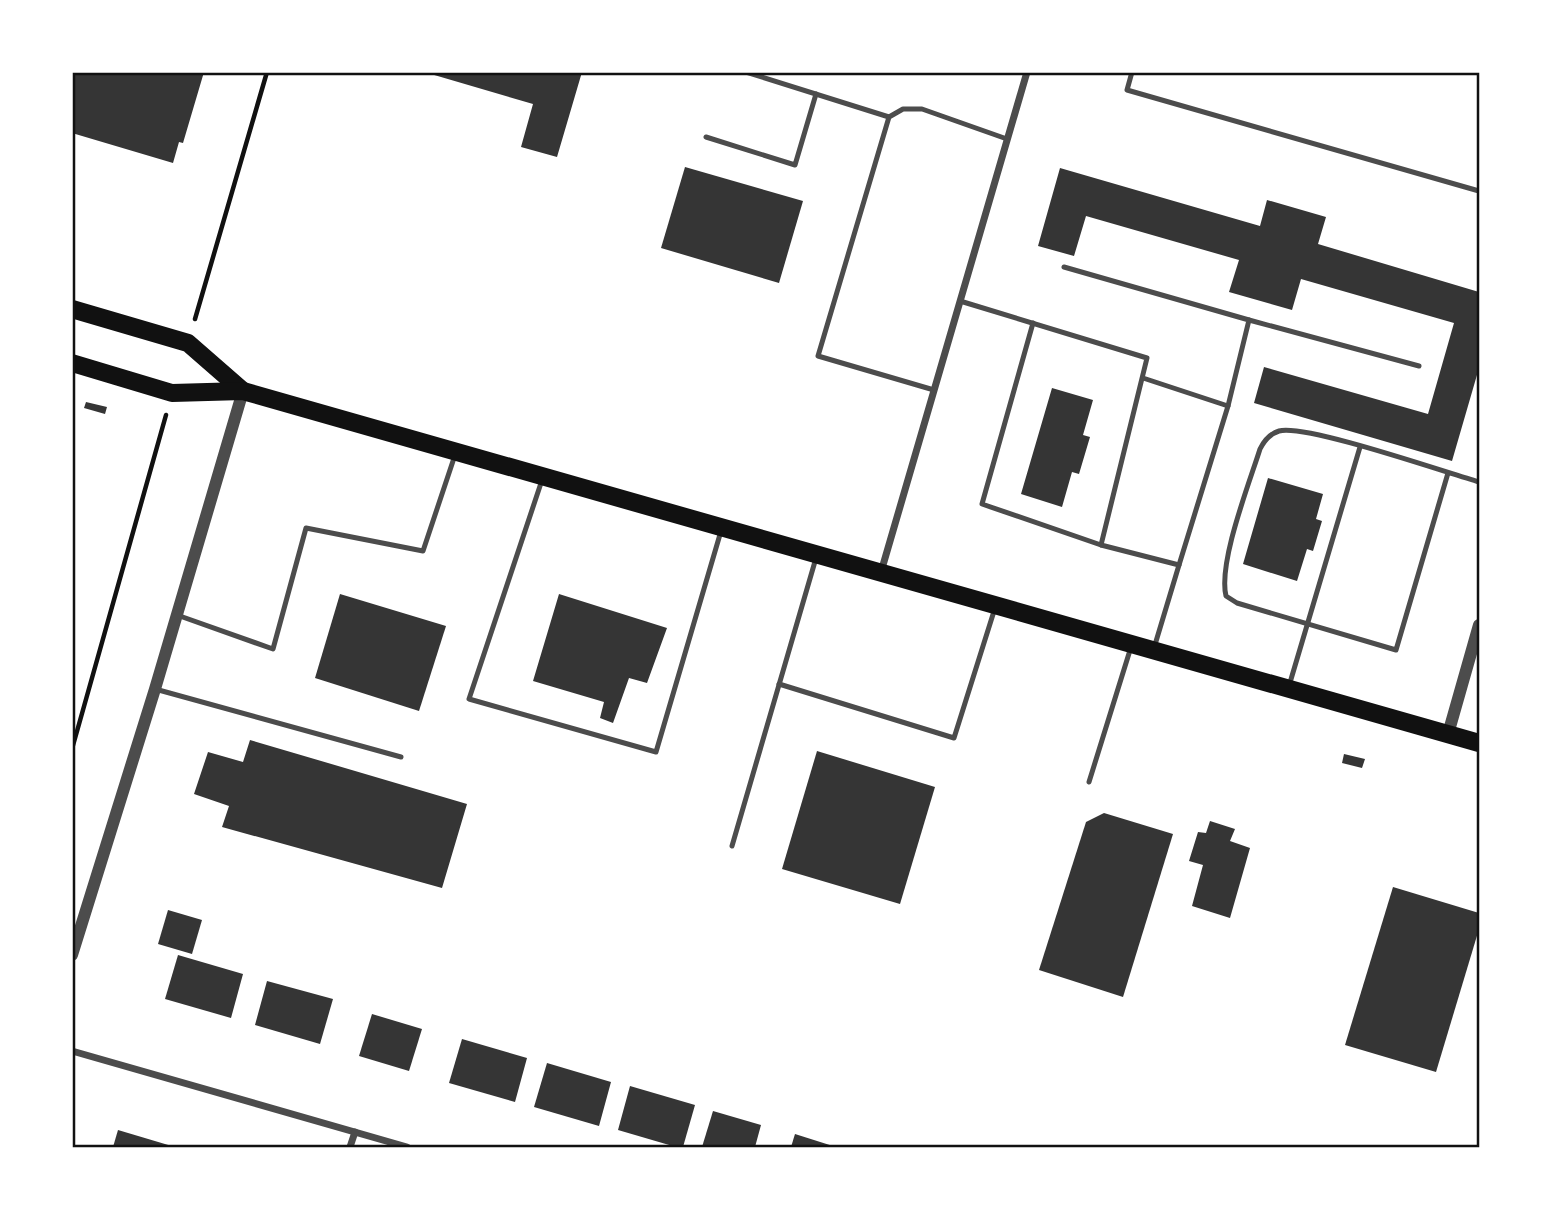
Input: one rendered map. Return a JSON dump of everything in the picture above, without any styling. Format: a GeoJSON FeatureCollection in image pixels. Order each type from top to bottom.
{"type":"FeatureCollection","features":[{"type":"Feature","properties":{"kind":"main road"},"geometry":{"type":"LineString","coordinates":[[72,309],[188,343],[243,391]]}},
{"type":"Feature","properties":{"kind":"main road"},"geometry":{"type":"LineString","coordinates":[[72,363],[172,393],[243,391],[1479,743]]}},
{"type":"Feature","properties":{"kind":"street"},"geometry":{"type":"LineString","coordinates":[[880,573],[1027,72]]}},
{"type":"Feature","properties":{"kind":"street"},"geometry":{"type":"LineString","coordinates":[[72,955],[155,689],[243,391]]}},
{"type":"Feature","properties":{"kind":"street"},"geometry":{"type":"LineString","coordinates":[[1448,734],[1479,625]]}},
{"type":"Feature","properties":{"kind":"street"},"geometry":{"type":"LineString","coordinates":[[72,1051],[407,1147]]}},
{"type":"Feature","properties":{"kind":"street"},"geometry":{"type":"LineString","coordinates":[[350,1147],[355,1132]]}},
{"type":"Feature","properties":{"kind":"lane"},"geometry":{"type":"LineString","coordinates":[[746,72],[889,117]]}},
{"type":"Feature","properties":{"kind":"lane"},"geometry":{"type":"LineString","coordinates":[[1132,72],[1127,90],[1479,191]]}},
{"type":"Feature","properties":{"kind":"lane"},"geometry":{"type":"LineString","coordinates":[[706,137],[795,164],[816,94]]}},
{"type":"Feature","properties":{"kind":"lane"},"geometry":{"type":"LineString","coordinates":[[934,390],[818,356],[889,117],[903,109],[922,109],[1007,139]]}},
{"type":"Feature","properties":{"kind":"lane"},"geometry":{"type":"LineString","coordinates":[[1065,267],[1419,366]]}},
{"type":"Feature","properties":{"kind":"lane"},"geometry":{"type":"LineString","coordinates":[[960,301],[1147,358],[1101,545]]}},
{"type":"Feature","properties":{"kind":"lane"},"geometry":{"type":"LineString","coordinates":[[1153,650],[1228,406],[1249,320]]}},
{"type":"Feature","properties":{"kind":"lane"},"geometry":{"type":"LineString","coordinates":[[1033,323],[982,504],[1101,545],[1179,565]]}},
{"type":"Feature","properties":{"kind":"lane"},"geometry":{"type":"LineString","coordinates":[[1143,378],[1228,406]]}},
{"type":"Feature","properties":{"kind":"lane"},"geometry":{"type":"LineString","coordinates":[[1448,473],[1396,650],[1237,603],[1226,596],[1224,584],[1227,559],[1264,440],[1280,431],[1303,432],[1360,447],[1479,482]]}},
{"type":"Feature","properties":{"kind":"lane"},"geometry":{"type":"LineString","coordinates":[[1288,689],[1360,447]]}},
{"type":"Feature","properties":{"kind":"lane"},"geometry":{"type":"LineString","coordinates":[[177,615],[273,649],[306,527],[423,551],[456,452]]}},
{"type":"Feature","properties":{"kind":"lane"},"geometry":{"type":"LineString","coordinates":[[543,477],[469,699],[656,752],[722,527]]}},
{"type":"Feature","properties":{"kind":"lane"},"geometry":{"type":"LineString","coordinates":[[732,846],[817,555]]}},
{"type":"Feature","properties":{"kind":"lane"},"geometry":{"type":"LineString","coordinates":[[779,684],[954,738],[996,606]]}},
{"type":"Feature","properties":{"kind":"lane"},"geometry":{"type":"LineString","coordinates":[[1089,782],[1132,644]]}},
{"type":"Feature","properties":{"kind":"lane"},"geometry":{"type":"LineString","coordinates":[[155,689],[401,757]]}},
{"type":"Feature","properties":{"kind":"path"},"geometry":{"type":"LineString","coordinates":[[196,314],[267,72]]}},
{"type":"Feature","properties":{"kind":"path"},"geometry":{"type":"LineString","coordinates":[[72,749],[167,412]]}},
{"type":"Feature","properties":{"kind":"building"},"geometry":{"type":"Polygon","coordinates":[[[72,72],[204,72],[183,143],[179,142],[173,163],[72,133],[72,72]]]}},
{"type":"Feature","properties":{"kind":"building"},"geometry":{"type":"Polygon","coordinates":[[[424,72],[582,72],[557,157],[521,147],[533,104],[424,72]]]}},
{"type":"Feature","properties":{"kind":"building"},"geometry":{"type":"Polygon","coordinates":[[[685,167],[803,201],[779,283],[661,248],[685,167]]]}},
{"type":"Feature","properties":{"kind":"building"},"geometry":{"type":"Polygon","coordinates":[[[1060,168],[1260,226],[1267,200],[1326,217],[1318,244],[1479,292],[1479,368],[1452,461],[1254,403],[1264,367],[1428,414],[1454,323],[1301,279],[1292,310],[1229,292],[1239,260],[1086,216],[1074,256],[1038,246],[1060,168]]]}},
{"type":"Feature","properties":{"kind":"building"},"geometry":{"type":"Polygon","coordinates":[[[1052,388],[1093,400],[1083,435],[1090,437],[1079,474],[1072,472],[1062,507],[1021,494],[1052,388]]]}},
{"type":"Feature","properties":{"kind":"building"},"geometry":{"type":"Polygon","coordinates":[[[86,402],[107,407],[105,414],[84,408],[86,402]]]}},
{"type":"Feature","properties":{"kind":"building"},"geometry":{"type":"Polygon","coordinates":[[[1268,478],[1323,494],[1316,519],[1322,521],[1313,551],[1307,549],[1297,581],[1243,564],[1268,478]]]}},
{"type":"Feature","properties":{"kind":"building"},"geometry":{"type":"Polygon","coordinates":[[[340,594],[446,626],[419,711],[315,678],[340,594]]]}},
{"type":"Feature","properties":{"kind":"building"},"geometry":{"type":"Polygon","coordinates":[[[559,594],[667,628],[647,683],[629,678],[613,723],[600,718],[604,702],[533,681],[559,594]]]}},
{"type":"Feature","properties":{"kind":"building"},"geometry":{"type":"Polygon","coordinates":[[[250,740],[467,804],[442,888],[222,827],[229,806],[194,794],[208,752],[243,762],[250,740]]]}},
{"type":"Feature","properties":{"kind":"building"},"geometry":{"type":"Polygon","coordinates":[[[817,751],[935,787],[900,904],[782,869],[817,751]]]}},
{"type":"Feature","properties":{"kind":"building"},"geometry":{"type":"Polygon","coordinates":[[[1344,754],[1365,759],[1362,768],[1342,763],[1344,754]]]}},
{"type":"Feature","properties":{"kind":"building"},"geometry":{"type":"Polygon","coordinates":[[[1104,813],[1173,834],[1123,997],[1039,970],[1086,822],[1104,813]]]}},
{"type":"Feature","properties":{"kind":"building"},"geometry":{"type":"Polygon","coordinates":[[[1210,821],[1235,829],[1230,841],[1250,848],[1230,918],[1192,906],[1203,865],[1189,861],[1198,832],[1206,833],[1210,821]]]}},
{"type":"Feature","properties":{"kind":"building"},"geometry":{"type":"Polygon","coordinates":[[[1393,887],[1479,913],[1479,929],[1436,1072],[1345,1045],[1393,887]]]}},
{"type":"Feature","properties":{"kind":"building"},"geometry":{"type":"Polygon","coordinates":[[[168,910],[202,920],[192,954],[158,944],[168,910]]]}},
{"type":"Feature","properties":{"kind":"building"},"geometry":{"type":"Polygon","coordinates":[[[178,955],[243,974],[231,1018],[165,999],[178,955]]]}},
{"type":"Feature","properties":{"kind":"building"},"geometry":{"type":"Polygon","coordinates":[[[267,981],[333,999],[320,1044],[255,1025],[267,981]]]}},
{"type":"Feature","properties":{"kind":"building"},"geometry":{"type":"Polygon","coordinates":[[[372,1014],[422,1029],[409,1071],[359,1056],[372,1014]]]}},
{"type":"Feature","properties":{"kind":"building"},"geometry":{"type":"Polygon","coordinates":[[[462,1039],[527,1058],[515,1102],[449,1083],[462,1039]]]}},
{"type":"Feature","properties":{"kind":"building"},"geometry":{"type":"Polygon","coordinates":[[[547,1063],[611,1082],[599,1126],[534,1107],[547,1063]]]}},
{"type":"Feature","properties":{"kind":"building"},"geometry":{"type":"Polygon","coordinates":[[[630,1086],[695,1105],[683,1147],[618,1130],[630,1086]]]}},
{"type":"Feature","properties":{"kind":"building"},"geometry":{"type":"Polygon","coordinates":[[[713,1111],[761,1125],[755,1147],[702,1147],[713,1111]]]}},
{"type":"Feature","properties":{"kind":"building"},"geometry":{"type":"Polygon","coordinates":[[[118,1130],[175,1147],[113,1147],[118,1130]]]}},
{"type":"Feature","properties":{"kind":"building"},"geometry":{"type":"Polygon","coordinates":[[[795,1134],[836,1147],[791,1147],[795,1134]]]}}]}
